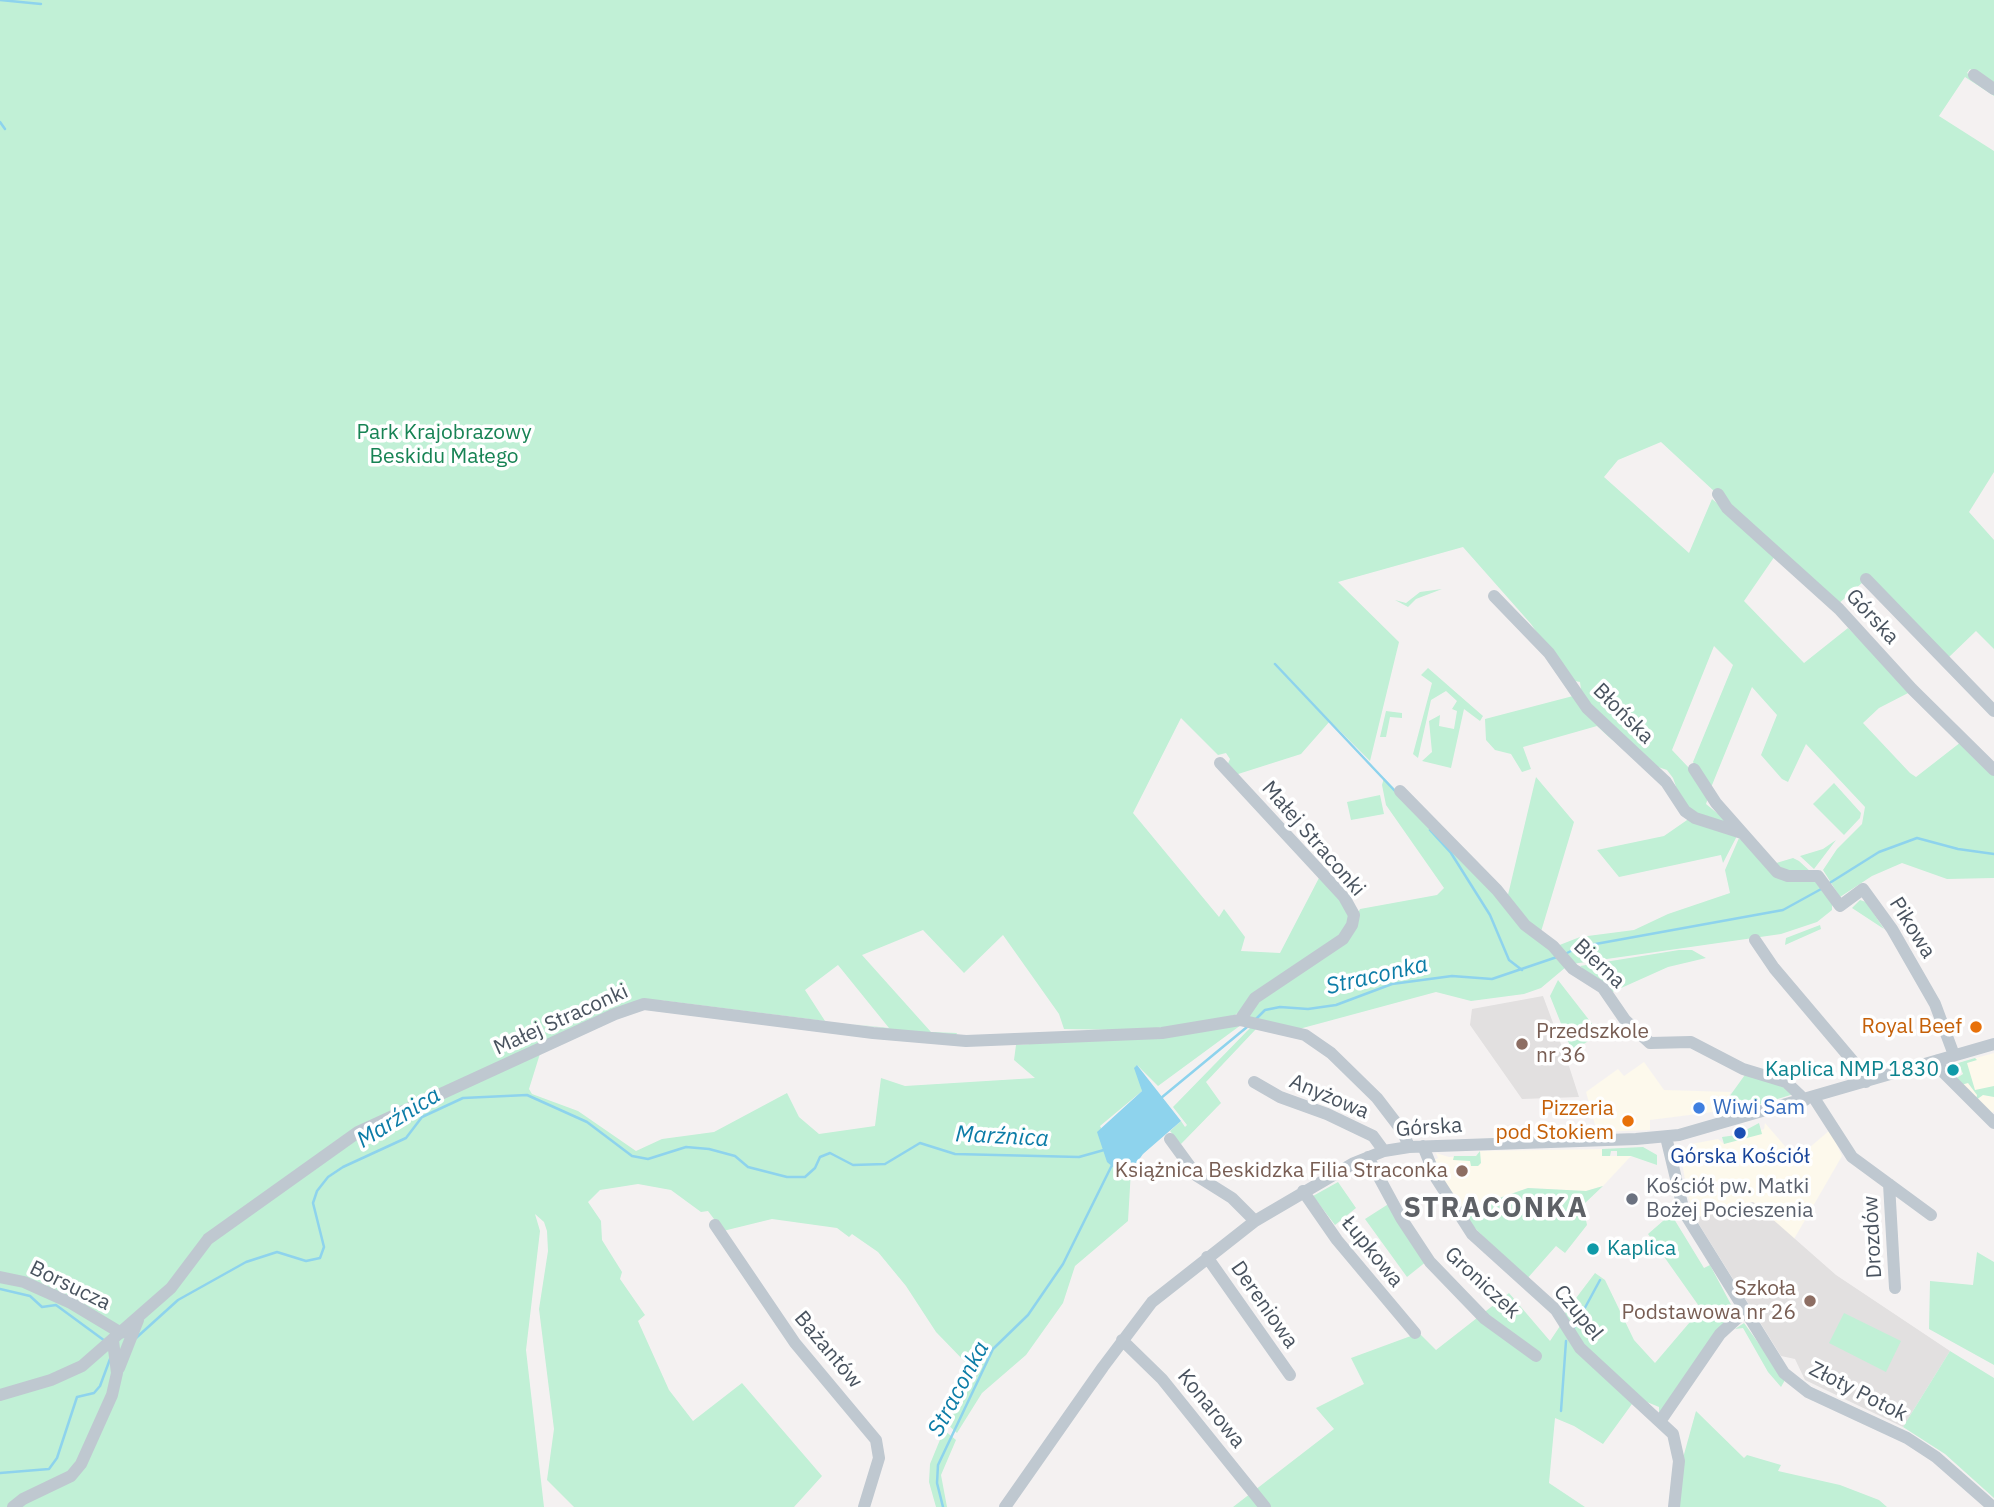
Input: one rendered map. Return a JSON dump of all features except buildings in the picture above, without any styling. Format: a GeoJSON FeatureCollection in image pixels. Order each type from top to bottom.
{"type":"FeatureCollection","features":[{"type":"Feature","properties":{"kind":"street"},"geometry":{"type":"LineString","coordinates":[[1974,75],[1994,89]]}},
{"type":"Feature","properties":{"kind":"street","name":"Górska"},"geometry":{"type":"LineString","coordinates":[[1718,494],[1727,508],[1839,609],[1912,689],[1994,770]]}},
{"type":"Feature","properties":{"kind":"street","name":"Górska"},"geometry":{"type":"LineString","coordinates":[[1866,579],[1994,711]]}},
{"type":"Feature","properties":{"kind":"street","name":"Błońska"},"geometry":{"type":"LineString","coordinates":[[1494,596],[1549,653],[1587,708],[1659,774],[1685,811],[1695,818],[1742,833]]}},
{"type":"Feature","properties":{"kind":"street","name":"Małej Straconki"},"geometry":{"type":"LineString","coordinates":[[1220,763],[1343,897],[1353,915],[1350,930],[1343,939],[1255,998],[1242,1021]]}},
{"type":"Feature","properties":{"kind":"street","name":"Pikowa"},"geometry":{"type":"LineString","coordinates":[[1694,769],[1716,803],[1777,872],[1787,876],[1818,876],[1840,906],[1863,889],[1880,909],[1935,1004],[1954,1055]]}},
{"type":"Feature","properties":{"kind":"street","name":"Bierna"},"geometry":{"type":"LineString","coordinates":[[1400,791],[1497,890],[1525,925],[1553,946],[1570,967],[1602,988],[1625,1020],[1650,1042],[1692,1042],[1743,1069],[1786,1082],[1809,1099]]}},
{"type":"Feature","properties":{"kind":"street"},"geometry":{"type":"LineString","coordinates":[[1755,940],[1774,968],[1862,1072],[1866,1082]]}},
{"type":"Feature","properties":{"kind":"street","name":"Małej Straconki"},"geometry":{"type":"LineString","coordinates":[[0,1395],[69,1373],[116,1340],[172,1289],[208,1238],[358,1132],[632,1007],[659,1004],[837,1029],[966,1041],[1157,1033],[1242,1021],[1305,1035],[1331,1053],[1377,1098],[1403,1132],[1409,1147]]}},
{"type":"Feature","properties":{"kind":"street","name":"Górska"},"geometry":{"type":"LineString","coordinates":[[1005,1507],[1122,1340],[1152,1303],[1255,1221],[1303,1191],[1368,1157],[1384,1151],[1423,1146],[1666,1136],[1713,1127],[1994,1044]]}},
{"type":"Feature","properties":{"kind":"street"},"geometry":{"type":"LineString","coordinates":[[1938,1060],[1943,1072],[1994,1123]]}},
{"type":"Feature","properties":{"kind":"street","name":"Anyżowa"},"geometry":{"type":"LineString","coordinates":[[1254,1082],[1280,1097],[1327,1114],[1373,1136],[1384,1151]]}},
{"type":"Feature","properties":{"kind":"street"},"geometry":{"type":"LineString","coordinates":[[1809,1099],[1848,1152],[1931,1214]]}},
{"type":"Feature","properties":{"kind":"street","name":"Złoty Potok"},"geometry":{"type":"LineString","coordinates":[[1666,1136],[1684,1212],[1777,1365],[1800,1387],[1907,1438],[1936,1457],[1993,1507]]}},
{"type":"Feature","properties":{"kind":"street"},"geometry":{"type":"LineString","coordinates":[[1170,1139],[1197,1176],[1232,1198],[1255,1221]]}},
{"type":"Feature","properties":{"kind":"street","name":"Czupel"},"geometry":{"type":"LineString","coordinates":[[1423,1146],[1436,1178],[1472,1234],[1556,1310],[1573,1340],[1661,1420],[1675,1438],[1678,1452],[1674,1507]]}},
{"type":"Feature","properties":{"kind":"street","name":"Groniczek"},"geometry":{"type":"LineString","coordinates":[[1368,1157],[1401,1218],[1430,1262],[1485,1319],[1536,1356]]}},
{"type":"Feature","properties":{"kind":"street","name":"Drozdów"},"geometry":{"type":"LineString","coordinates":[[1889,1184],[1895,1288]]}},
{"type":"Feature","properties":{"kind":"street","name":"Łupkowa"},"geometry":{"type":"LineString","coordinates":[[1303,1191],[1337,1240],[1415,1334]]}},
{"type":"Feature","properties":{"kind":"street","name":"Bażantów"},"geometry":{"type":"LineString","coordinates":[[715,1224],[795,1343],[876,1440],[879,1458],[864,1507]]}},
{"type":"Feature","properties":{"kind":"street","name":"Dereniowa"},"geometry":{"type":"LineString","coordinates":[[1207,1257],[1290,1375]]}},
{"type":"Feature","properties":{"kind":"street","name":"Borsucza"},"geometry":{"type":"LineString","coordinates":[[0,1277],[24,1282],[71,1303],[116,1340]]}},
{"type":"Feature","properties":{"kind":"street"},"geometry":{"type":"LineString","coordinates":[[1661,1420],[1720,1334],[1744,1312]]}},
{"type":"Feature","properties":{"kind":"street"},"geometry":{"type":"LineString","coordinates":[[13,1507],[23,1499],[64,1480],[81,1464],[105,1416],[116,1369],[138,1319]]}},
{"type":"Feature","properties":{"kind":"street"},"geometry":{"type":"LineString","coordinates":[[116,1340],[116,1369]]}},
{"type":"Feature","properties":{"kind":"street","name":"Konarowa"},"geometry":{"type":"LineString","coordinates":[[1122,1340],[1162,1380],[1265,1507]]}},
{"type":"Feature","properties":{"kind":"shaded area","name":"Przedszkole nr 36"},"geometry":{"type":"Polygon","coordinates":[[[1543,996],[1579,1097],[1522,1099],[1470,1025],[1472,1009],[1543,996]]]}},
{"type":"Feature","properties":{"kind":"shaded area"},"geometry":{"type":"Polygon","coordinates":[[[1994,1053],[1994,1111],[1990,1115],[1955,1079],[1963,1074],[1958,1063],[1994,1053]]]}},
{"type":"Feature","properties":{"kind":"shaded area"},"geometry":{"type":"Polygon","coordinates":[[[1644,1062],[1664,1090],[1731,1092],[1724,1104],[1726,1115],[1721,1117],[1713,1112],[1650,1120],[1650,1130],[1597,1132],[1586,1092],[1618,1069],[1624,1076],[1644,1062]]]}},
{"type":"Feature","properties":{"kind":"shaded area"},"geometry":{"type":"Polygon","coordinates":[[[1765,1123],[1796,1159],[1830,1130],[1842,1156],[1794,1239],[1753,1202],[1695,1218],[1688,1196],[1680,1152],[1691,1144],[1718,1139],[1724,1144],[1764,1129],[1765,1123]]]}},
{"type":"Feature","properties":{"kind":"shaded area"},"geometry":{"type":"Polygon","coordinates":[[[1602,1149],[1602,1156],[1631,1156],[1603,1186],[1586,1191],[1528,1188],[1459,1212],[1432,1161],[1438,1158],[1436,1153],[1449,1157],[1476,1156],[1480,1151],[1602,1149]]]}},
{"type":"Feature","properties":{"kind":"shaded area","name":"Szkoła Podstawowa nr 26"},"geometry":{"type":"Polygon","coordinates":[[[1753,1202],[1836,1275],[1950,1351],[1903,1427],[1805,1380],[1795,1359],[1781,1356],[1695,1218],[1753,1202]]]}},
{"type":"Feature","properties":{"kind":"green space","name":"Park Krajobrazowy Beskidu Małego"},"geometry":{"type":"Polygon","coordinates":[[[0,0],[1994,0],[1994,85],[1970,69],[1967,73],[1994,91],[1994,96],[1965,77],[1939,116],[1994,151],[1994,472],[1969,512],[1994,540],[1994,649],[1976,631],[1948,658],[1863,582],[1837,605],[1661,442],[1618,460],[1604,477],[1689,553],[1712,499],[1777,553],[1744,601],[1804,663],[1848,628],[1912,691],[1879,708],[1863,723],[1910,773],[1916,777],[1961,742],[1994,773],[1994,878],[1947,879],[1902,863],[1872,876],[1840,897],[1823,870],[1837,849],[1862,824],[1865,807],[1806,744],[1788,782],[1782,779],[1761,755],[1777,715],[1752,687],[1710,790],[1693,762],[1733,665],[1714,646],[1672,750],[1689,768],[1708,798],[1706,804],[1734,827],[1694,815],[1679,795],[1667,770],[1655,766],[1582,697],[1580,682],[1570,680],[1531,624],[1463,547],[1338,582],[1399,642],[1370,761],[1330,721],[1301,754],[1235,775],[1227,766],[1230,759],[1226,753],[1218,755],[1181,718],[1133,813],[1219,917],[1224,909],[1245,937],[1241,951],[1280,953],[1320,876],[1350,910],[1346,933],[1235,1015],[1187,1026],[1124,1030],[1064,1029],[1059,1014],[1003,935],[964,973],[923,930],[862,955],[931,1032],[957,1033],[955,1037],[851,1024],[889,1028],[838,965],[805,990],[825,1021],[659,1000],[543,1044],[529,1089],[532,1094],[578,1111],[636,1151],[662,1139],[714,1132],[787,1093],[799,1117],[819,1134],[875,1126],[881,1078],[905,1086],[1035,1078],[1014,1060],[1016,1045],[1105,1039],[1109,1041],[1241,1025],[1158,1086],[1137,1065],[1142,1091],[1100,1126],[1128,1175],[1131,1170],[1128,1221],[1075,1266],[1063,1303],[1026,1355],[982,1393],[957,1433],[947,1424],[963,1393],[968,1365],[936,1332],[906,1286],[878,1252],[852,1234],[849,1237],[837,1228],[772,1219],[723,1231],[708,1211],[701,1212],[671,1190],[638,1184],[600,1190],[588,1202],[601,1221],[602,1240],[622,1272],[620,1279],[645,1315],[638,1321],[669,1390],[693,1421],[742,1383],[822,1476],[794,1507],[574,1507],[547,1480],[554,1429],[539,1309],[548,1251],[544,1222],[535,1214],[540,1231],[526,1350],[544,1507],[0,1507],[0,0]]]}},
{"type":"Feature","properties":{"kind":"green space"},"geometry":{"type":"Polygon","coordinates":[[[1442,589],[1416,599],[1408,607],[1395,600],[1406,603],[1420,592],[1442,589]]]}},
{"type":"Feature","properties":{"kind":"green space"},"geometry":{"type":"Polygon","coordinates":[[[1428,668],[1483,716],[1480,721],[1464,709],[1451,768],[1422,761],[1432,752],[1429,721],[1440,715],[1439,726],[1454,729],[1457,711],[1452,709],[1457,701],[1446,691],[1431,700],[1418,758],[1413,754],[1432,683],[1421,675],[1428,668]]]}},
{"type":"Feature","properties":{"kind":"green space"},"geometry":{"type":"Polygon","coordinates":[[[1573,696],[1613,741],[1597,726],[1523,747],[1531,769],[1522,772],[1511,754],[1495,750],[1486,740],[1485,719],[1573,696]]]}},
{"type":"Feature","properties":{"kind":"green space"},"geometry":{"type":"Polygon","coordinates":[[[1386,711],[1402,713],[1402,718],[1390,717],[1386,737],[1380,737],[1386,711]]]}},
{"type":"Feature","properties":{"kind":"green space"},"geometry":{"type":"Polygon","coordinates":[[[1536,777],[1574,822],[1540,935],[1507,899],[1536,777]]]}},
{"type":"Feature","properties":{"kind":"green space"},"geometry":{"type":"Polygon","coordinates":[[[1384,778],[1551,947],[1566,967],[1541,988],[1524,994],[1471,1001],[1436,992],[1299,1029],[1250,1020],[1249,1011],[1253,1005],[1341,946],[1360,909],[1437,895],[1444,888],[1386,805],[1382,785],[1384,778]]]}},
{"type":"Feature","properties":{"kind":"green space"},"geometry":{"type":"Polygon","coordinates":[[[1834,783],[1861,813],[1860,818],[1844,835],[1813,804],[1834,783]]]}},
{"type":"Feature","properties":{"kind":"green space"},"geometry":{"type":"Polygon","coordinates":[[[1380,795],[1384,814],[1351,820],[1347,802],[1380,795]]]}},
{"type":"Feature","properties":{"kind":"green space"},"geometry":{"type":"Polygon","coordinates":[[[1690,818],[1737,836],[1723,863],[1721,855],[1619,877],[1597,850],[1664,836],[1690,818]]]}},
{"type":"Feature","properties":{"kind":"green space"},"geometry":{"type":"Polygon","coordinates":[[[1739,838],[1771,868],[1815,881],[1832,904],[1832,910],[1817,922],[1781,934],[1572,964],[1557,946],[1580,937],[1634,930],[1668,914],[1730,893],[1725,870],[1739,838]]]}},
{"type":"Feature","properties":{"kind":"green space"},"geometry":{"type":"Polygon","coordinates":[[[1836,840],[1814,869],[1800,856],[1823,849],[1836,840]]]}},
{"type":"Feature","properties":{"kind":"green space"},"geometry":{"type":"Polygon","coordinates":[[[1793,858],[1811,872],[1797,874],[1773,864],[1793,858]]]}},
{"type":"Feature","properties":{"kind":"green space"},"geometry":{"type":"Polygon","coordinates":[[[1860,900],[1866,902],[1884,929],[1852,908],[1860,900]]]}},
{"type":"Feature","properties":{"kind":"green space"},"geometry":{"type":"Polygon","coordinates":[[[1820,925],[1821,929],[1785,945],[1786,938],[1820,925]]]}},
{"type":"Feature","properties":{"kind":"green space"},"geometry":{"type":"Polygon","coordinates":[[[1692,950],[1706,958],[1668,967],[1610,993],[1580,966],[1692,950]]]}},
{"type":"Feature","properties":{"kind":"green space"},"geometry":{"type":"Polygon","coordinates":[[[1558,980],[1600,1034],[1572,1051],[1550,996],[1558,980]]]}},
{"type":"Feature","properties":{"kind":"green space"},"geometry":{"type":"Polygon","coordinates":[[[1251,1027],[1256,1029],[1206,1082],[1221,1103],[1181,1144],[1170,1131],[1181,1121],[1185,1127],[1187,1125],[1173,1107],[1251,1027]]]}},
{"type":"Feature","properties":{"kind":"green space"},"geometry":{"type":"Polygon","coordinates":[[[1975,1058],[1977,1060],[1967,1063],[1975,1090],[1994,1086],[1994,1097],[1983,1095],[1976,1100],[1977,1095],[1968,1083],[1961,1085],[1955,1079],[1963,1074],[1958,1063],[1975,1058]]]}},
{"type":"Feature","properties":{"kind":"green space"},"geometry":{"type":"Polygon","coordinates":[[[1747,1072],[1797,1093],[1726,1115],[1724,1104],[1747,1072]]]}},
{"type":"Feature","properties":{"kind":"green space"},"geometry":{"type":"Polygon","coordinates":[[[1759,1123],[1762,1134],[1724,1144],[1722,1137],[1744,1134],[1744,1131],[1759,1123]]]}},
{"type":"Feature","properties":{"kind":"green space"},"geometry":{"type":"Polygon","coordinates":[[[1643,1147],[1657,1155],[1657,1165],[1631,1156],[1617,1156],[1617,1151],[1611,1151],[1610,1156],[1602,1156],[1602,1149],[1643,1147]]]}},
{"type":"Feature","properties":{"kind":"green space"},"geometry":{"type":"Polygon","coordinates":[[[1480,1151],[1481,1163],[1478,1166],[1471,1166],[1470,1161],[1453,1160],[1454,1156],[1476,1156],[1480,1151]]]}},
{"type":"Feature","properties":{"kind":"green space"},"geometry":{"type":"Polygon","coordinates":[[[1338,1182],[1356,1208],[1335,1225],[1313,1196],[1338,1182]]]}},
{"type":"Feature","properties":{"kind":"green space"},"geometry":{"type":"Polygon","coordinates":[[[1603,1186],[1583,1205],[1587,1225],[1565,1253],[1556,1246],[1526,1280],[1459,1212],[1528,1188],[1586,1191],[1603,1186]]]}},
{"type":"Feature","properties":{"kind":"green space"},"geometry":{"type":"Polygon","coordinates":[[[1390,1203],[1427,1261],[1407,1277],[1365,1219],[1390,1203]]]}},
{"type":"Feature","properties":{"kind":"green space"},"geometry":{"type":"Polygon","coordinates":[[[1671,1214],[1704,1268],[1710,1265],[1735,1312],[1659,1413],[1659,1407],[1642,1400],[1590,1356],[1564,1314],[1595,1273],[1605,1280],[1634,1340],[1655,1363],[1701,1309],[1648,1234],[1671,1214]]]}},
{"type":"Feature","properties":{"kind":"green space"},"geometry":{"type":"Polygon","coordinates":[[[1977,1252],[1994,1262],[1994,1365],[1929,1329],[1930,1281],[1973,1285],[1977,1252]]]}},
{"type":"Feature","properties":{"kind":"green space"},"geometry":{"type":"Polygon","coordinates":[[[1509,1293],[1550,1341],[1562,1323],[1632,1404],[1603,1444],[1555,1418],[1549,1483],[1585,1507],[1233,1507],[1334,1429],[1316,1408],[1364,1384],[1351,1358],[1419,1333],[1436,1350],[1509,1293]]]}},
{"type":"Feature","properties":{"kind":"green space"},"geometry":{"type":"Polygon","coordinates":[[[1844,1313],[1901,1341],[1886,1372],[1829,1343],[1844,1313]]]}},
{"type":"Feature","properties":{"kind":"green space"},"geometry":{"type":"Polygon","coordinates":[[[1744,1323],[1785,1380],[1781,1387],[1768,1372],[1743,1328],[1735,1329],[1744,1323]]]}},
{"type":"Feature","properties":{"kind":"green space"},"geometry":{"type":"Polygon","coordinates":[[[1950,1351],[1994,1378],[1994,1498],[1945,1454],[1903,1427],[1950,1351]]]}},
{"type":"Feature","properties":{"kind":"green space"},"geometry":{"type":"Polygon","coordinates":[[[1696,1411],[1744,1458],[1747,1455],[1781,1465],[1778,1471],[1840,1485],[1879,1500],[1887,1507],[1677,1507],[1678,1476],[1696,1411]]]}},
{"type":"Feature","properties":{"kind":"green space"},"geometry":{"type":"Polygon","coordinates":[[[944,1430],[956,1440],[941,1475],[947,1507],[936,1507],[929,1482],[930,1464],[944,1430]]]}},
{"type":"Feature","properties":{"kind":"water"},"geometry":{"type":"Polygon","coordinates":[[[1137,1065],[1181,1121],[1143,1154],[1128,1175],[1121,1174],[1107,1162],[1097,1132],[1142,1091],[1134,1068],[1137,1065]]]}},
{"type":"Feature","properties":{"kind":"waterway"},"geometry":{"type":"LineString","coordinates":[[0,0],[41,4]]}},
{"type":"Feature","properties":{"kind":"waterway"},"geometry":{"type":"LineString","coordinates":[[0,122],[5,129]]}},
{"type":"Feature","properties":{"kind":"waterway"},"geometry":{"type":"LineString","coordinates":[[1275,664],[1395,791]]}},
{"type":"Feature","properties":{"kind":"waterway"},"geometry":{"type":"LineString","coordinates":[[1430,830],[1451,853],[1490,915],[1509,960],[1522,970]]}},
{"type":"Feature","properties":{"kind":"waterway","name":"Straconka"},"geometry":{"type":"LineString","coordinates":[[1828,884],[1879,852],[1917,838],[1958,849],[1994,854]]}},
{"type":"Feature","properties":{"kind":"waterway","name":"Straconka"},"geometry":{"type":"LineString","coordinates":[[1567,953],[1579,947],[1783,910],[1823,888]]}},
{"type":"Feature","properties":{"kind":"waterway","name":"Straconka"},"geometry":{"type":"LineString","coordinates":[[1255,1020],[1265,1010],[1336,1005],[1392,984],[1452,976],[1492,979],[1557,957]]}},
{"type":"Feature","properties":{"kind":"waterway","name":"Straconka"},"geometry":{"type":"LineString","coordinates":[[1161,1098],[1247,1027]]}},
{"type":"Feature","properties":{"kind":"waterway","name":"Marźnica"},"geometry":{"type":"LineString","coordinates":[[136,1338],[178,1300],[246,1262],[277,1252],[306,1261],[320,1258],[324,1247],[313,1203],[317,1191],[328,1177],[343,1167],[406,1138],[422,1117],[463,1098],[527,1095],[587,1122],[632,1156],[648,1159],[686,1147],[709,1149],[735,1156],[748,1167],[787,1177],[805,1177],[815,1168],[820,1157],[830,1153],[853,1165],[885,1164],[920,1143],[955,1154],[1079,1157],[1104,1150]]}},
{"type":"Feature","properties":{"kind":"waterway","name":"Straconka"},"geometry":{"type":"LineString","coordinates":[[943,1507],[937,1483],[938,1465],[993,1349],[1028,1315],[1063,1264],[1112,1165]]}},
{"type":"Feature","properties":{"kind":"waterway","name":"Groniczek"},"geometry":{"type":"LineString","coordinates":[[1574,1328],[1600,1280]]}},
{"type":"Feature","properties":{"kind":"waterway"},"geometry":{"type":"LineString","coordinates":[[0,1289],[30,1296],[42,1307],[56,1305],[105,1341]]}},
{"type":"Feature","properties":{"kind":"waterway"},"geometry":{"type":"LineString","coordinates":[[1561,1411],[1566,1341]]}},
{"type":"Feature","properties":{"kind":"waterway","name":"Marźnica"},"geometry":{"type":"LineString","coordinates":[[0,1473],[49,1469],[57,1458],[77,1397],[94,1393],[100,1386],[110,1359]]}},
{"type":"Feature","properties":{"kind":"place","name":"Royal Beef"},"geometry":{"type":"Point","coordinates":[1976,1027]}},
{"type":"Feature","properties":{"kind":"place","name":"Przedszkole nr 36"},"geometry":{"type":"Point","coordinates":[1522,1044]}},
{"type":"Feature","properties":{"kind":"place","name":"Kaplica NMP 1830"},"geometry":{"type":"Point","coordinates":[1953,1070]}},
{"type":"Feature","properties":{"kind":"place","name":"Wiwi Sam"},"geometry":{"type":"Point","coordinates":[1699,1108]}},
{"type":"Feature","properties":{"kind":"place","name":"Pizzeria pod Stokiem"},"geometry":{"type":"Point","coordinates":[1628,1121]}},
{"type":"Feature","properties":{"kind":"place","name":"Górska Kościół"},"geometry":{"type":"Point","coordinates":[1740,1133]}},
{"type":"Feature","properties":{"kind":"place","name":"Książnica Beskidzka Filia Straconka"},"geometry":{"type":"Point","coordinates":[1462,1171]}},
{"type":"Feature","properties":{"kind":"place","name":"Kościół pw. Matki Bożej Pocieszenia"},"geometry":{"type":"Point","coordinates":[1632,1199]}},
{"type":"Feature","properties":{"kind":"place","name":"Kaplica"},"geometry":{"type":"Point","coordinates":[1593,1249]}},
{"type":"Feature","properties":{"kind":"place","name":"Szkoła Podstawowa nr 26"},"geometry":{"type":"Point","coordinates":[1810,1301]}},
{"type":"Feature","properties":{"kind":"district","name":"STRACONKA"},"geometry":{"type":"Point","coordinates":[1496,1209]}}]}
